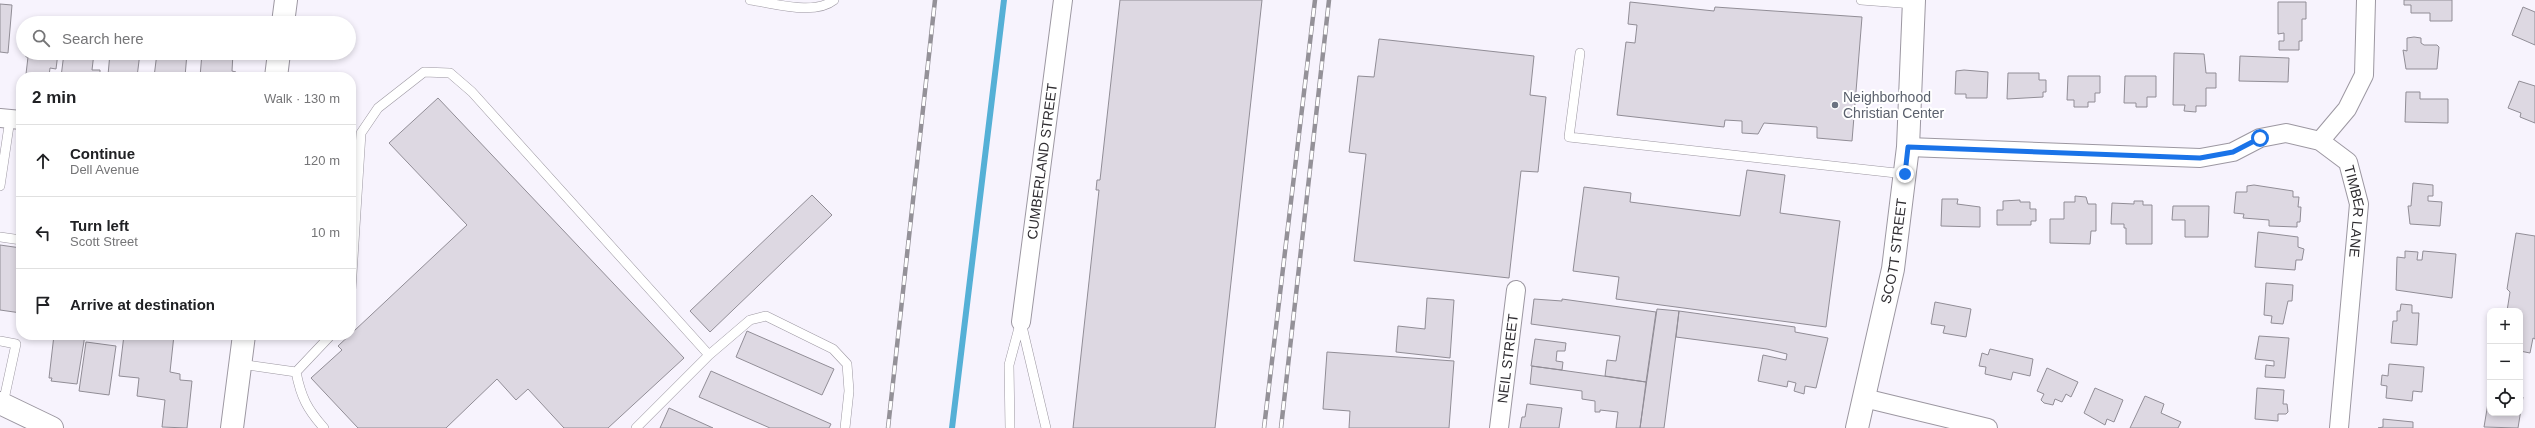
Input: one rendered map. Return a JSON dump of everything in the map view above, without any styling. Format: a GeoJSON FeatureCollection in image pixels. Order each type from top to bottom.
{"type":"FeatureCollection","features":[{"type":"Feature","properties":{"kind":"main road"},"geometry":{"type":"LineString","coordinates":[[284,16],[286,0]]}},
{"type":"Feature","properties":{"kind":"main road","name":"SCOTT STREET"},"geometry":{"type":"LineString","coordinates":[[1857,428],[1893,269],[1908,147],[1914,2]]}},
{"type":"Feature","properties":{"kind":"main road"},"geometry":{"type":"LineString","coordinates":[[277,72],[278,60]]}},
{"type":"Feature","properties":{"kind":"main road"},"geometry":{"type":"LineString","coordinates":[[232,428],[243,340]]}},
{"type":"Feature","properties":{"kind":"main road"},"geometry":{"type":"LineString","coordinates":[[2,404],[29,423],[52,428]]}},
{"type":"Feature","properties":{"kind":"street","name":"CUMBERLAND STREET"},"geometry":{"type":"LineString","coordinates":[[1021,322],[1063,0]]}},
{"type":"Feature","properties":{"kind":"street"},"geometry":{"type":"LineString","coordinates":[[1908,147],[2200,158],[2233,152],[2260,138],[2286,133],[2320,141],[2347,109],[2364,75],[2366,0]]}},
{"type":"Feature","properties":{"kind":"street","name":"TIMBER LANE"},"geometry":{"type":"LineString","coordinates":[[2320,141],[2348,162],[2359,204],[2339,428]]}},
{"type":"Feature","properties":{"kind":"street","name":"NEIL STREET"},"geometry":{"type":"LineString","coordinates":[[1499,428],[1516,290]]}},
{"type":"Feature","properties":{"kind":"street"},"geometry":{"type":"LineString","coordinates":[[1864,398],[1988,428]]}},
{"type":"Feature","properties":{"kind":"lane"},"geometry":{"type":"LineString","coordinates":[[750,0],[804,7],[827,6],[834,0]]}},
{"type":"Feature","properties":{"kind":"lane"},"geometry":{"type":"LineString","coordinates":[[1861,0],[1914,2]]}},
{"type":"Feature","properties":{"kind":"lane"},"geometry":{"type":"LineString","coordinates":[[1580,53],[1570,137],[1905,174]]}},
{"type":"Feature","properties":{"kind":"lane"},"geometry":{"type":"LineString","coordinates":[[356,203],[360,133],[378,108],[424,72],[450,73],[472,92],[709,356]]}},
{"type":"Feature","properties":{"kind":"lane"},"geometry":{"type":"LineString","coordinates":[[0,186],[10,119]]}},
{"type":"Feature","properties":{"kind":"lane"},"geometry":{"type":"LineString","coordinates":[[0,237],[16,239]]}},
{"type":"Feature","properties":{"kind":"lane"},"geometry":{"type":"LineString","coordinates":[[636,428],[709,356],[750,320],[766,316],[833,349],[847,364],[848,391],[845,428]]}},
{"type":"Feature","properties":{"kind":"lane"},"geometry":{"type":"LineString","coordinates":[[1010,428],[1009,365],[1021,322]]}},
{"type":"Feature","properties":{"kind":"lane"},"geometry":{"type":"LineString","coordinates":[[1021,322],[1046,428]]}},
{"type":"Feature","properties":{"kind":"lane"},"geometry":{"type":"LineString","coordinates":[[296,372],[326,340]]}},
{"type":"Feature","properties":{"kind":"lane"},"geometry":{"type":"LineString","coordinates":[[0,341],[16,344],[2,404]]}},
{"type":"Feature","properties":{"kind":"lane"},"geometry":{"type":"LineString","coordinates":[[240,364],[296,372]]}},
{"type":"Feature","properties":{"kind":"lane"},"geometry":{"type":"LineString","coordinates":[[296,372],[299,389],[308,411],[324,428]]}},
{"type":"Feature","properties":{"kind":"building"},"geometry":{"type":"Polygon","coordinates":[[[1120,0],[1262,0],[1215,428],[1073,428],[1099,190],[1096,190],[1097,180],[1100,180],[1120,0]]]}},
{"type":"Feature","properties":{"kind":"building"},"geometry":{"type":"Polygon","coordinates":[[[2404,0],[2452,0],[2452,21],[2430,21],[2430,13],[2411,13],[2411,5],[2404,5],[2404,0]]]}},
{"type":"Feature","properties":{"kind":"building"},"geometry":{"type":"Polygon","coordinates":[[[1630,2],[1714,11],[1715,7],[1862,17],[1852,141],[1817,138],[1817,127],[1764,123],[1758,134],[1742,133],[1742,121],[1725,120],[1724,127],[1617,115],[1626,42],[1635,43],[1637,25],[1628,24],[1630,2]]]}},
{"type":"Feature","properties":{"kind":"building"},"geometry":{"type":"Polygon","coordinates":[[[2278,2],[2306,2],[2306,19],[2302,19],[2302,41],[2299,41],[2299,50],[2279,50],[2279,41],[2284,41],[2284,33],[2278,34],[2278,2]]]}},
{"type":"Feature","properties":{"kind":"building"},"geometry":{"type":"Polygon","coordinates":[[[0,4],[12,5],[8,53],[0,52],[0,4]]]}},
{"type":"Feature","properties":{"kind":"building"},"geometry":{"type":"Polygon","coordinates":[[[2523,7],[2535,12],[2535,45],[2512,35],[2523,7]]]}},
{"type":"Feature","properties":{"kind":"building"},"geometry":{"type":"Polygon","coordinates":[[[2407,38],[2421,38],[2421,43],[2424,45],[2437,45],[2439,47],[2437,69],[2406,69],[2403,50],[2407,51],[2407,38]]]}},
{"type":"Feature","properties":{"kind":"building"},"geometry":{"type":"Polygon","coordinates":[[[1379,39],[1534,56],[1530,95],[1546,97],[1538,172],[1521,171],[1509,278],[1354,261],[1366,154],[1349,152],[1358,76],[1374,77],[1379,39]]]}},
{"type":"Feature","properties":{"kind":"building"},"geometry":{"type":"Polygon","coordinates":[[[2174,53],[2204,54],[2206,73],[2216,73],[2216,88],[2206,88],[2206,106],[2196,106],[2196,112],[2184,111],[2185,105],[2173,105],[2174,53]]]}},
{"type":"Feature","properties":{"kind":"building"},"geometry":{"type":"Polygon","coordinates":[[[2240,56],[2289,58],[2288,82],[2239,81],[2240,56]]]}},
{"type":"Feature","properties":{"kind":"building"},"geometry":{"type":"Polygon","coordinates":[[[28,60],[57,60],[56,69],[50,68],[50,72],[26,72],[28,60]]]}},
{"type":"Feature","properties":{"kind":"building"},"geometry":{"type":"Polygon","coordinates":[[[63,60],[93,60],[92,70],[100,70],[100,72],[62,72],[63,60]]]}},
{"type":"Feature","properties":{"kind":"building"},"geometry":{"type":"Polygon","coordinates":[[[109,60],[139,60],[138,72],[108,72],[109,60]]]}},
{"type":"Feature","properties":{"kind":"building"},"geometry":{"type":"Polygon","coordinates":[[[156,60],[186,60],[185,72],[155,72],[156,60]]]}},
{"type":"Feature","properties":{"kind":"building"},"geometry":{"type":"Polygon","coordinates":[[[201,60],[233,60],[232,71],[236,72],[200,72],[201,60]]]}},
{"type":"Feature","properties":{"kind":"building"},"geometry":{"type":"Polygon","coordinates":[[[1964,70],[1988,72],[1987,98],[1966,98],[1966,94],[1955,94],[1956,71],[1964,70]]]}},
{"type":"Feature","properties":{"kind":"building"},"geometry":{"type":"Polygon","coordinates":[[[2008,73],[2039,73],[2039,80],[2046,80],[2046,92],[2043,92],[2043,97],[2007,99],[2008,73]]]}},
{"type":"Feature","properties":{"kind":"building"},"geometry":{"type":"Polygon","coordinates":[[[2068,76],[2100,76],[2100,93],[2095,93],[2095,102],[2088,102],[2088,107],[2074,107],[2074,100],[2067,100],[2068,76]]]}},
{"type":"Feature","properties":{"kind":"building"},"geometry":{"type":"Polygon","coordinates":[[[2125,76],[2156,76],[2156,97],[2147,97],[2147,107],[2136,107],[2136,103],[2124,103],[2125,76]]]}},
{"type":"Feature","properties":{"kind":"building"},"geometry":{"type":"Polygon","coordinates":[[[2519,81],[2535,86],[2535,123],[2520,117],[2521,113],[2508,108],[2519,81]]]}},
{"type":"Feature","properties":{"kind":"building"},"geometry":{"type":"Polygon","coordinates":[[[2406,92],[2420,92],[2420,99],[2448,99],[2448,123],[2405,122],[2406,92]]]}},
{"type":"Feature","properties":{"kind":"building"},"geometry":{"type":"Polygon","coordinates":[[[438,98],[684,358],[608,428],[564,428],[528,389],[516,400],[497,379],[446,428],[358,428],[311,378],[342,350],[338,346],[344,340],[356,340],[356,329],[467,225],[389,143],[438,98]]]}},
{"type":"Feature","properties":{"kind":"building"},"geometry":{"type":"Polygon","coordinates":[[[1747,170],[1785,175],[1780,213],[1840,221],[1826,327],[1616,299],[1619,277],[1573,271],[1584,187],[1631,193],[1630,202],[1740,216],[1747,170]]]}},
{"type":"Feature","properties":{"kind":"building"},"geometry":{"type":"Polygon","coordinates":[[[2413,183],[2433,185],[2433,196],[2428,196],[2428,201],[2442,202],[2440,226],[2410,224],[2408,206],[2411,206],[2413,183]]]}},
{"type":"Feature","properties":{"kind":"building"},"geometry":{"type":"Polygon","coordinates":[[[2254,185],[2293,191],[2293,197],[2299,197],[2298,207],[2301,207],[2300,222],[2297,222],[2297,227],[2269,226],[2269,220],[2243,218],[2244,214],[2234,213],[2236,192],[2247,192],[2247,186],[2254,185]]]}},
{"type":"Feature","properties":{"kind":"building"},"geometry":{"type":"Polygon","coordinates":[[[812,195],[832,215],[710,332],[690,311],[812,195]]]}},
{"type":"Feature","properties":{"kind":"building"},"geometry":{"type":"Polygon","coordinates":[[[2075,196],[2086,197],[2088,204],[2096,204],[2096,231],[2091,231],[2090,244],[2050,243],[2050,219],[2064,219],[2064,202],[2075,202],[2075,196]]]}},
{"type":"Feature","properties":{"kind":"building"},"geometry":{"type":"Polygon","coordinates":[[[1942,199],[1958,199],[1957,204],[1980,207],[1980,227],[1941,226],[1942,199]]]}},
{"type":"Feature","properties":{"kind":"building"},"geometry":{"type":"Polygon","coordinates":[[[2020,200],[2020,202],[2030,202],[2030,209],[2036,209],[2036,221],[2031,221],[2031,225],[1997,225],[1997,210],[2003,210],[2003,201],[2020,200]]]}},
{"type":"Feature","properties":{"kind":"building"},"geometry":{"type":"Polygon","coordinates":[[[2134,201],[2143,201],[2143,205],[2152,205],[2152,244],[2126,244],[2126,228],[2124,228],[2124,224],[2111,224],[2112,203],[2134,204],[2134,201]]]}},
{"type":"Feature","properties":{"kind":"building"},"geometry":{"type":"Polygon","coordinates":[[[2173,206],[2209,206],[2208,237],[2185,237],[2185,220],[2172,220],[2173,206]]]}},
{"type":"Feature","properties":{"kind":"building"},"geometry":{"type":"Polygon","coordinates":[[[2258,232],[2298,237],[2298,247],[2304,249],[2302,260],[2296,260],[2295,270],[2255,267],[2258,232]]]}},
{"type":"Feature","properties":{"kind":"building"},"geometry":{"type":"Polygon","coordinates":[[[2516,233],[2535,236],[2535,339],[2533,338],[2530,353],[2523,352],[2523,308],[2507,308],[2510,292],[2507,289],[2516,233]]]}},
{"type":"Feature","properties":{"kind":"building"},"geometry":{"type":"Polygon","coordinates":[[[0,245],[16,247],[16,312],[0,310],[0,245]]]}},
{"type":"Feature","properties":{"kind":"building"},"geometry":{"type":"Polygon","coordinates":[[[2405,251],[2418,252],[2417,260],[2422,260],[2423,251],[2456,254],[2452,298],[2396,290],[2397,257],[2405,258],[2405,251]]]}},
{"type":"Feature","properties":{"kind":"building"},"geometry":{"type":"Polygon","coordinates":[[[2266,283],[2293,285],[2292,301],[2288,301],[2283,324],[2271,323],[2272,316],[2264,315],[2266,283]]]}},
{"type":"Feature","properties":{"kind":"building"},"geometry":{"type":"Polygon","coordinates":[[[1427,298],[1454,300],[1450,358],[1396,352],[1398,326],[1425,329],[1427,298]]]}},
{"type":"Feature","properties":{"kind":"building"},"geometry":{"type":"Polygon","coordinates":[[[1534,299],[1562,301],[1562,299],[1656,312],[1646,382],[1605,376],[1607,360],[1616,361],[1620,336],[1531,324],[1534,299]]]}},
{"type":"Feature","properties":{"kind":"building"},"geometry":{"type":"Polygon","coordinates":[[[1935,302],[1971,309],[1966,337],[1943,333],[1945,326],[1931,324],[1935,302]]]}},
{"type":"Feature","properties":{"kind":"building"},"geometry":{"type":"Polygon","coordinates":[[[2401,304],[2412,305],[2412,313],[2419,313],[2417,345],[2391,343],[2393,321],[2397,321],[2397,311],[2400,311],[2401,304]]]}},
{"type":"Feature","properties":{"kind":"building"},"geometry":{"type":"Polygon","coordinates":[[[1657,309],[1679,311],[1664,428],[1640,428],[1657,309]]]}},
{"type":"Feature","properties":{"kind":"building"},"geometry":{"type":"Polygon","coordinates":[[[1679,311],[1795,327],[1795,332],[1828,338],[1816,388],[1805,386],[1804,394],[1794,391],[1796,383],[1788,381],[1787,387],[1758,381],[1763,355],[1786,360],[1787,354],[1767,349],[1676,337],[1679,311]]]}},
{"type":"Feature","properties":{"kind":"building"},"geometry":{"type":"Polygon","coordinates":[[[747,331],[834,369],[822,395],[736,357],[747,331]]]}},
{"type":"Feature","properties":{"kind":"building"},"geometry":{"type":"Polygon","coordinates":[[[2259,336],[2289,338],[2285,378],[2265,377],[2266,365],[2274,366],[2274,361],[2255,359],[2259,336]]]}},
{"type":"Feature","properties":{"kind":"building"},"geometry":{"type":"Polygon","coordinates":[[[1535,339],[1566,343],[1565,351],[1557,351],[1556,361],[1563,362],[1562,370],[1531,366],[1535,339]]]}},
{"type":"Feature","properties":{"kind":"building"},"geometry":{"type":"Polygon","coordinates":[[[53,340],[84,340],[77,384],[51,381],[52,378],[49,378],[53,340]]]}},
{"type":"Feature","properties":{"kind":"building"},"geometry":{"type":"Polygon","coordinates":[[[123,340],[173,340],[170,372],[180,374],[180,380],[192,381],[187,428],[162,427],[165,400],[137,396],[139,378],[119,376],[123,340]]]}},
{"type":"Feature","properties":{"kind":"building"},"geometry":{"type":"Polygon","coordinates":[[[86,342],[116,346],[109,395],[79,391],[86,342]]]}},
{"type":"Feature","properties":{"kind":"building"},"geometry":{"type":"Polygon","coordinates":[[[1990,349],[2033,359],[2030,376],[2013,372],[2011,380],[1985,374],[1986,367],[1979,366],[1982,353],[1988,355],[1990,349]]]}},
{"type":"Feature","properties":{"kind":"building"},"geometry":{"type":"Polygon","coordinates":[[[1327,352],[1454,361],[1449,428],[1349,428],[1350,411],[1323,409],[1327,352]]]}},
{"type":"Feature","properties":{"kind":"building"},"geometry":{"type":"Polygon","coordinates":[[[2389,364],[2424,367],[2422,392],[2413,391],[2412,401],[2386,398],[2387,386],[2381,385],[2382,375],[2388,376],[2389,364]]]}},
{"type":"Feature","properties":{"kind":"building"},"geometry":{"type":"Polygon","coordinates":[[[1532,366],[1646,382],[1640,428],[1616,428],[1618,412],[1600,410],[1600,412],[1595,412],[1595,401],[1582,399],[1582,391],[1530,384],[1532,366]]]}},
{"type":"Feature","properties":{"kind":"building"},"geometry":{"type":"Polygon","coordinates":[[[2047,368],[2078,382],[2071,397],[2066,394],[2062,402],[2055,399],[2053,405],[2044,403],[2041,400],[2044,394],[2037,391],[2047,368]]]}},
{"type":"Feature","properties":{"kind":"building"},"geometry":{"type":"Polygon","coordinates":[[[711,371],[831,424],[829,428],[770,428],[699,397],[711,371]]]}},
{"type":"Feature","properties":{"kind":"building"},"geometry":{"type":"Polygon","coordinates":[[[2095,388],[2123,400],[2114,422],[2107,419],[2105,425],[2084,413],[2095,388]]]}},
{"type":"Feature","properties":{"kind":"building"},"geometry":{"type":"Polygon","coordinates":[[[2257,388],[2284,390],[2283,404],[2287,404],[2288,412],[2286,414],[2278,414],[2278,421],[2255,419],[2257,388]]]}},
{"type":"Feature","properties":{"kind":"building"},"geometry":{"type":"Polygon","coordinates":[[[2145,396],[2164,404],[2161,413],[2181,422],[2178,428],[2130,428],[2145,396]]]}},
{"type":"Feature","properties":{"kind":"building"},"geometry":{"type":"Polygon","coordinates":[[[1527,404],[1562,408],[1559,428],[1520,428],[1522,417],[1525,417],[1527,404]]]}},
{"type":"Feature","properties":{"kind":"building"},"geometry":{"type":"Polygon","coordinates":[[[669,408],[713,428],[660,428],[669,408]]]}},
{"type":"Feature","properties":{"kind":"building"},"geometry":{"type":"Polygon","coordinates":[[[2487,409],[2487,416],[2520,416],[2518,428],[2484,427],[2487,409]]]}},
{"type":"Feature","properties":{"kind":"building"},"geometry":{"type":"Polygon","coordinates":[[[2383,419],[2413,422],[2413,428],[2378,428],[2383,427],[2383,419]]]}},
{"type":"Feature","properties":{"kind":"waterway"},"geometry":{"type":"LineString","coordinates":[[952,428],[1004,0]]}},
{"type":"Feature","properties":{"kind":"railway"},"geometry":{"type":"LineString","coordinates":[[888,428],[935,0]]}},
{"type":"Feature","properties":{"kind":"railway"},"geometry":{"type":"LineString","coordinates":[[1264,428],[1315,0]]}},
{"type":"Feature","properties":{"kind":"railway"},"geometry":{"type":"LineString","coordinates":[[1281,428],[1329,0]]}},
{"type":"Feature","properties":{"kind":"place","name":"Neighborhood Christian Center"},"geometry":{"type":"Point","coordinates":[1835,105]}},
{"type":"Feature","properties":{"kind":"route"},"geometry":{"type":"LineString","coordinates":[[1905,174],[1908,147],[2200,158],[2233,152],[2260,138]]}}]}
